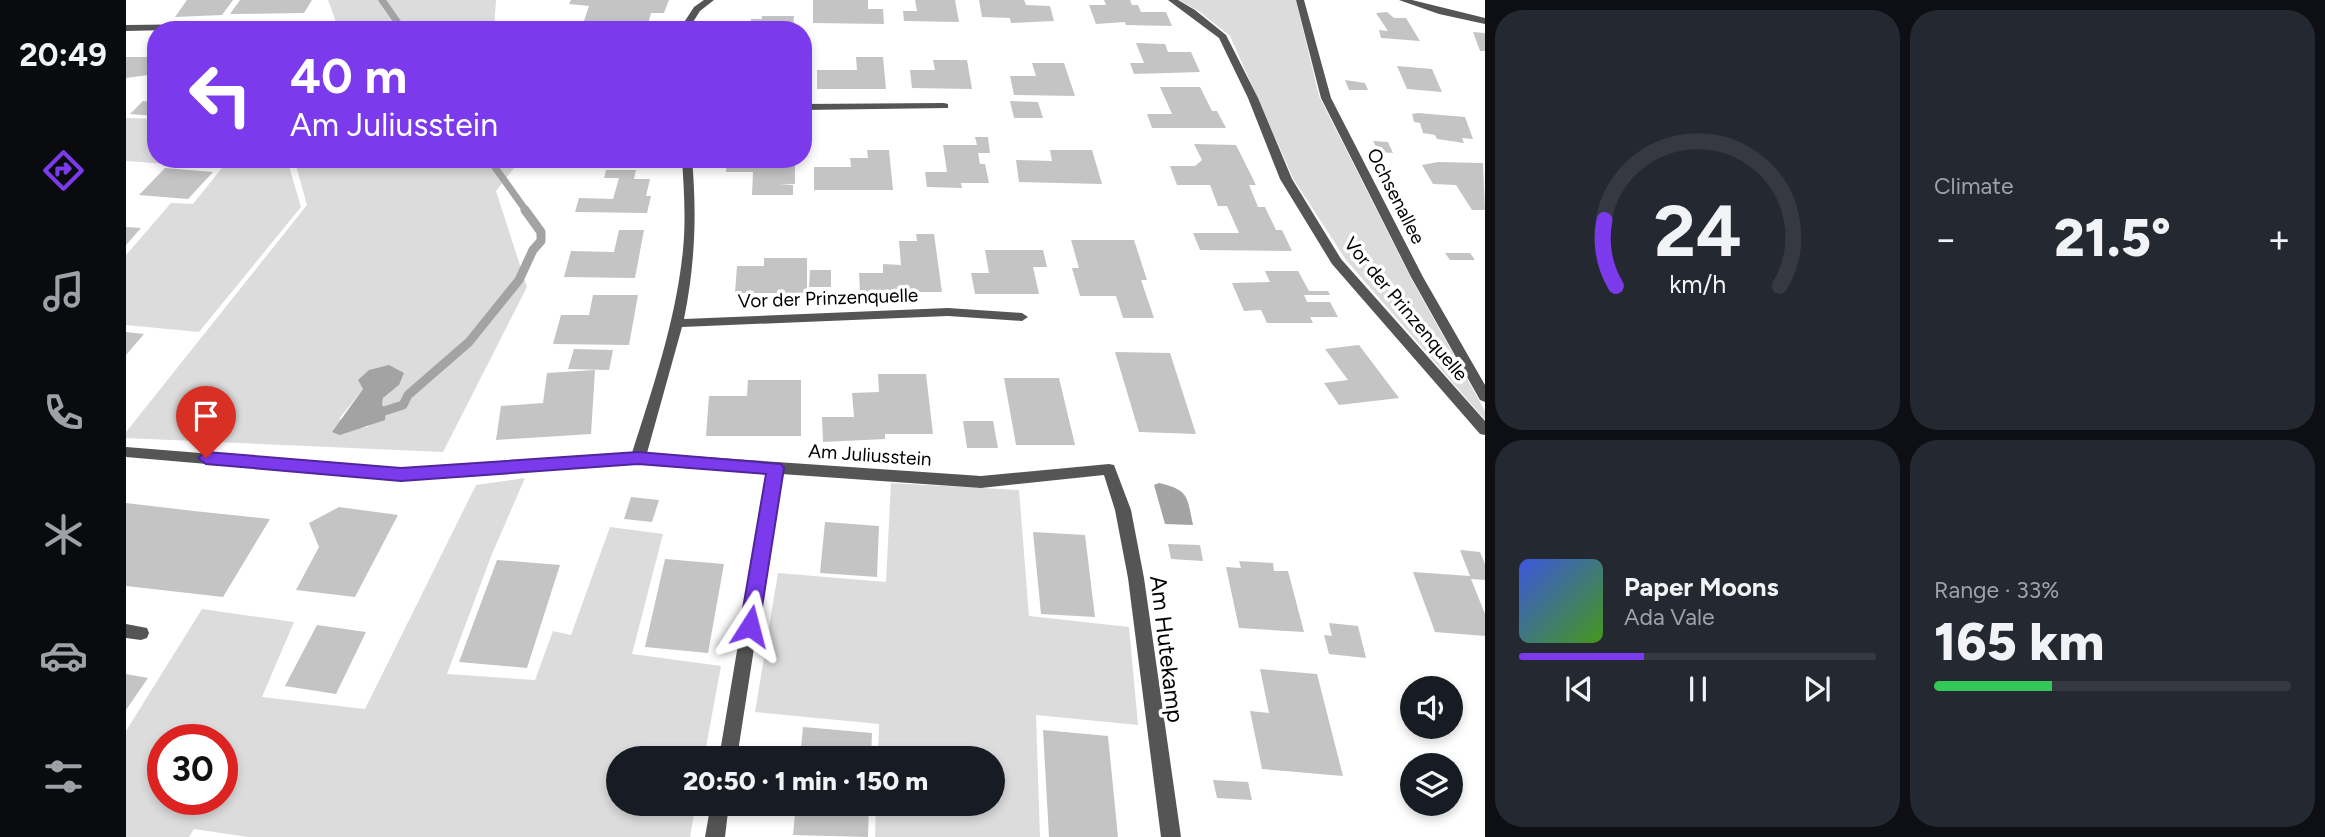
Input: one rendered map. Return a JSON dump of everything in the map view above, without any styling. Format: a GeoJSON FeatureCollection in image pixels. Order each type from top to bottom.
{"type":"FeatureCollection","features":[{"type":"Feature","properties":{"kind":"street"},"geometry":{"type":"LineString","coordinates":[[689,21],[697,9],[710,0]]}},
{"type":"Feature","properties":{"kind":"street","name":"Vor der Prinzenquelle"},"geometry":{"type":"LineString","coordinates":[[1172,0],[1223,37],[1253,98],[1286,179],[1336,261],[1485,430]]}},
{"type":"Feature","properties":{"kind":"street","name":"Ochsenallee"},"geometry":{"type":"LineString","coordinates":[[1300,0],[1326,98],[1417,277],[1485,397]]}},
{"type":"Feature","properties":{"kind":"street"},"geometry":{"type":"LineString","coordinates":[[1402,0],[1485,21]]}},
{"type":"Feature","properties":{"kind":"street"},"geometry":{"type":"LineString","coordinates":[[126,28],[147,28]]}},
{"type":"Feature","properties":{"kind":"street"},"geometry":{"type":"LineString","coordinates":[[812,107],[944,106]]}},
{"type":"Feature","properties":{"kind":"street"},"geometry":{"type":"LineString","coordinates":[[638,458],[678,323],[688,264],[691,212],[688,168]]}},
{"type":"Feature","properties":{"kind":"street","name":"Vor der Prinzenquelle"},"geometry":{"type":"LineString","coordinates":[[678,323],[948,312],[1022,317]]}},
{"type":"Feature","properties":{"kind":"street","name":"Am Juliusstein"},"geometry":{"type":"LineString","coordinates":[[126,452],[401,474],[638,458],[981,482],[1109,469]]}},
{"type":"Feature","properties":{"kind":"street"},"geometry":{"type":"LineString","coordinates":[[730,746],[775,468]]}},
{"type":"Feature","properties":{"kind":"street","name":"Am Hutekamp"},"geometry":{"type":"LineString","coordinates":[[1109,469],[1123,510],[1136,578],[1171,837]]}},
{"type":"Feature","properties":{"kind":"street"},"geometry":{"type":"LineString","coordinates":[[715,837],[718,816]]}},
{"type":"Feature","properties":{"kind":"shaded area"},"geometry":{"type":"Polygon","coordinates":[[[328,0],[496,0],[495,21],[336,21],[328,0]]]}},
{"type":"Feature","properties":{"kind":"shaded area"},"geometry":{"type":"Polygon","coordinates":[[[1179,0],[1296,0],[1319,96],[1412,280],[1485,411],[1485,420],[1346,260],[1294,180],[1230,36],[1200,12],[1179,0]]]}},
{"type":"Feature","properties":{"kind":"shaded area"},"geometry":{"type":"Polygon","coordinates":[[[126,118],[147,119],[147,163],[126,161],[126,118]]]}},
{"type":"Feature","properties":{"kind":"shaded area"},"geometry":{"type":"Polygon","coordinates":[[[222,168],[290,168],[301,207],[199,332],[126,325],[126,255],[171,203],[193,204],[222,168]]]}},
{"type":"Feature","properties":{"kind":"shaded area"},"geometry":{"type":"Polygon","coordinates":[[[297,168],[514,168],[496,191],[527,287],[443,452],[126,438],[126,432],[307,205],[297,168]],[[399,385],[363,389],[339,419],[355,428],[368,427],[382,405],[383,398],[399,385]]]}},
{"type":"Feature","properties":{"kind":"shaded area"},"geometry":{"type":"Polygon","coordinates":[[[389,365],[404,373],[399,385],[383,398],[385,420],[340,435],[332,432],[363,389],[358,380],[369,370],[389,365]]]}},
{"type":"Feature","properties":{"kind":"shaded area"},"geometry":{"type":"Polygon","coordinates":[[[525,478],[492,554],[447,674],[535,680],[553,631],[571,635],[610,527],[663,534],[632,654],[721,666],[706,746],[606,746],[606,816],[694,816],[690,837],[248,837],[194,829],[189,837],[126,837],[126,731],[202,609],[294,622],[262,697],[365,709],[476,485],[525,478]]]}},
{"type":"Feature","properties":{"kind":"shaded area"},"geometry":{"type":"Polygon","coordinates":[[[891,483],[1019,490],[1029,616],[1129,627],[1138,725],[1036,715],[1040,837],[875,837],[876,816],[1005,816],[1005,746],[878,746],[879,724],[755,712],[778,573],[886,582],[891,483]]]}},
{"type":"Feature","properties":{"kind":"shaded area"},"geometry":{"type":"Polygon","coordinates":[[[1159,483],[1176,488],[1185,496],[1193,525],[1165,524],[1154,485],[1159,483]]]}},
{"type":"Feature","properties":{"kind":"building"},"geometry":{"type":"Polygon","coordinates":[[[187,0],[233,0],[222,15],[175,17],[187,0]]]}},
{"type":"Feature","properties":{"kind":"building"},"geometry":{"type":"Polygon","coordinates":[[[240,0],[312,0],[304,13],[230,14],[240,0]]]}},
{"type":"Feature","properties":{"kind":"building"},"geometry":{"type":"Polygon","coordinates":[[[571,0],[669,0],[664,13],[651,13],[649,21],[584,21],[589,6],[569,4],[571,0]]]}},
{"type":"Feature","properties":{"kind":"building"},"geometry":{"type":"Polygon","coordinates":[[[813,0],[868,0],[868,9],[883,9],[884,24],[813,23],[813,0]]]}},
{"type":"Feature","properties":{"kind":"building"},"geometry":{"type":"Polygon","coordinates":[[[915,0],[955,0],[959,22],[904,21],[903,11],[917,11],[915,0]]]}},
{"type":"Feature","properties":{"kind":"building"},"geometry":{"type":"Polygon","coordinates":[[[979,0],[1024,0],[1026,5],[1050,6],[1054,21],[1011,23],[1010,18],[982,17],[979,0]]]}},
{"type":"Feature","properties":{"kind":"building"},"geometry":{"type":"Polygon","coordinates":[[[1104,0],[1130,0],[1132,5],[1138,5],[1141,12],[1166,12],[1172,26],[1126,25],[1125,22],[1096,24],[1089,5],[1106,5],[1104,0]]]}},
{"type":"Feature","properties":{"kind":"building"},"geometry":{"type":"Polygon","coordinates":[[[1387,12],[1394,18],[1406,18],[1420,41],[1381,38],[1379,30],[1388,31],[1376,13],[1387,12]]]}},
{"type":"Feature","properties":{"kind":"building"},"geometry":{"type":"Polygon","coordinates":[[[762,16],[794,16],[794,21],[751,21],[762,19],[762,16]]]}},
{"type":"Feature","properties":{"kind":"building"},"geometry":{"type":"Polygon","coordinates":[[[1473,32],[1485,33],[1485,51],[1480,51],[1473,32]]]}},
{"type":"Feature","properties":{"kind":"building"},"geometry":{"type":"Polygon","coordinates":[[[1136,43],[1165,44],[1168,52],[1191,52],[1200,72],[1134,74],[1130,63],[1144,63],[1136,43]]]}},
{"type":"Feature","properties":{"kind":"building"},"geometry":{"type":"Polygon","coordinates":[[[126,57],[147,57],[147,75],[126,78],[126,57]]]}},
{"type":"Feature","properties":{"kind":"building"},"geometry":{"type":"Polygon","coordinates":[[[856,57],[883,57],[886,89],[817,89],[817,70],[857,70],[856,57]]]}},
{"type":"Feature","properties":{"kind":"building"},"geometry":{"type":"Polygon","coordinates":[[[933,60],[967,60],[972,89],[912,88],[910,70],[935,70],[933,60]]]}},
{"type":"Feature","properties":{"kind":"building"},"geometry":{"type":"Polygon","coordinates":[[[1032,63],[1064,63],[1075,96],[1014,95],[1010,76],[1036,76],[1032,63]]]}},
{"type":"Feature","properties":{"kind":"building"},"geometry":{"type":"Polygon","coordinates":[[[1397,66],[1432,69],[1442,92],[1407,89],[1397,66]]]}},
{"type":"Feature","properties":{"kind":"building"},"geometry":{"type":"Polygon","coordinates":[[[1345,80],[1365,83],[1368,90],[1349,90],[1345,80]]]}},
{"type":"Feature","properties":{"kind":"building"},"geometry":{"type":"Polygon","coordinates":[[[1160,87],[1200,87],[1212,111],[1217,111],[1226,128],[1152,128],[1147,114],[1172,114],[1160,87]]]}},
{"type":"Feature","properties":{"kind":"building"},"geometry":{"type":"Polygon","coordinates":[[[143,101],[147,101],[147,115],[130,114],[143,101]]]}},
{"type":"Feature","properties":{"kind":"building"},"geometry":{"type":"Polygon","coordinates":[[[1010,101],[1038,102],[1043,118],[1014,118],[1010,101]]]}},
{"type":"Feature","properties":{"kind":"building"},"geometry":{"type":"Polygon","coordinates":[[[1412,114],[1465,117],[1473,139],[1462,138],[1464,143],[1437,139],[1435,135],[1423,133],[1420,123],[1414,122],[1412,114]]]}},
{"type":"Feature","properties":{"kind":"building"},"geometry":{"type":"Polygon","coordinates":[[[975,137],[988,137],[990,153],[978,153],[980,164],[985,164],[989,183],[961,183],[962,188],[927,187],[925,172],[947,172],[943,145],[977,145],[975,137]]]}},
{"type":"Feature","properties":{"kind":"building"},"geometry":{"type":"Polygon","coordinates":[[[1373,141],[1388,142],[1393,153],[1379,152],[1373,141]]]}},
{"type":"Feature","properties":{"kind":"building"},"geometry":{"type":"Polygon","coordinates":[[[1194,144],[1236,145],[1256,185],[1249,185],[1258,207],[1265,207],[1276,230],[1282,230],[1292,251],[1200,250],[1193,233],[1239,233],[1227,206],[1218,206],[1210,185],[1177,185],[1170,166],[1195,166],[1202,160],[1194,144]]]}},
{"type":"Feature","properties":{"kind":"building"},"geometry":{"type":"Polygon","coordinates":[[[867,150],[889,150],[893,190],[814,190],[814,167],[851,167],[850,158],[868,158],[867,150]]]}},
{"type":"Feature","properties":{"kind":"building"},"geometry":{"type":"Polygon","coordinates":[[[1050,150],[1092,150],[1102,184],[1019,182],[1016,160],[1052,161],[1050,150]]]}},
{"type":"Feature","properties":{"kind":"building"},"geometry":{"type":"Polygon","coordinates":[[[1438,162],[1483,163],[1485,210],[1472,210],[1456,185],[1433,184],[1422,165],[1438,162]]]}},
{"type":"Feature","properties":{"kind":"building"},"geometry":{"type":"Polygon","coordinates":[[[165,168],[213,172],[188,199],[139,195],[165,168]]]}},
{"type":"Feature","properties":{"kind":"building"},"geometry":{"type":"Polygon","coordinates":[[[726,168],[795,168],[795,184],[779,184],[793,185],[793,195],[752,195],[753,172],[726,172],[726,168]]]}},
{"type":"Feature","properties":{"kind":"building"},"geometry":{"type":"Polygon","coordinates":[[[606,170],[636,170],[634,179],[650,179],[646,196],[651,196],[647,213],[575,212],[579,198],[613,199],[619,178],[604,178],[606,170]]]}},
{"type":"Feature","properties":{"kind":"building"},"geometry":{"type":"Polygon","coordinates":[[[126,227],[141,228],[126,245],[126,227]]]}},
{"type":"Feature","properties":{"kind":"building"},"geometry":{"type":"Polygon","coordinates":[[[619,230],[644,230],[635,278],[564,277],[571,251],[614,252],[619,230]]]}},
{"type":"Feature","properties":{"kind":"building"},"geometry":{"type":"Polygon","coordinates":[[[916,234],[934,234],[942,292],[860,292],[859,273],[883,273],[883,264],[901,265],[899,241],[917,241],[916,234]]]}},
{"type":"Feature","properties":{"kind":"building"},"geometry":{"type":"Polygon","coordinates":[[[1071,240],[1134,240],[1147,280],[1141,280],[1154,318],[1123,318],[1116,296],[1080,296],[1072,268],[1079,268],[1071,240]]]}},
{"type":"Feature","properties":{"kind":"building"},"geometry":{"type":"Polygon","coordinates":[[[985,250],[1043,250],[1047,267],[1033,267],[1039,294],[975,294],[971,273],[989,273],[985,250]]]}},
{"type":"Feature","properties":{"kind":"building"},"geometry":{"type":"Polygon","coordinates":[[[1445,253],[1470,253],[1475,260],[1450,260],[1445,253]]]}},
{"type":"Feature","properties":{"kind":"building"},"geometry":{"type":"Polygon","coordinates":[[[764,258],[807,258],[807,293],[735,293],[737,266],[764,266],[764,258]]]}},
{"type":"Feature","properties":{"kind":"building"},"geometry":{"type":"Polygon","coordinates":[[[810,270],[831,270],[831,287],[809,287],[810,270]]]}},
{"type":"Feature","properties":{"kind":"building"},"geometry":{"type":"Polygon","coordinates":[[[1265,271],[1298,271],[1309,291],[1328,291],[1330,295],[1304,295],[1307,302],[1330,302],[1338,317],[1310,317],[1313,323],[1267,323],[1261,310],[1244,311],[1232,283],[1270,282],[1265,271]]]}},
{"type":"Feature","properties":{"kind":"building"},"geometry":{"type":"Polygon","coordinates":[[[593,295],[638,295],[629,345],[553,344],[561,315],[589,315],[593,295]]]}},
{"type":"Feature","properties":{"kind":"building"},"geometry":{"type":"Polygon","coordinates":[[[126,332],[144,334],[126,355],[126,332]]]}},
{"type":"Feature","properties":{"kind":"building"},"geometry":{"type":"Polygon","coordinates":[[[1359,345],[1399,398],[1339,405],[1324,383],[1348,380],[1325,349],[1359,345]]]}},
{"type":"Feature","properties":{"kind":"building"},"geometry":{"type":"Polygon","coordinates":[[[574,349],[613,350],[609,370],[568,369],[574,349]]]}},
{"type":"Feature","properties":{"kind":"building"},"geometry":{"type":"Polygon","coordinates":[[[1115,352],[1170,353],[1196,434],[1139,432],[1115,352]]]}},
{"type":"Feature","properties":{"kind":"building"},"geometry":{"type":"Polygon","coordinates":[[[595,370],[591,434],[496,440],[501,406],[543,403],[547,373],[595,370]]]}},
{"type":"Feature","properties":{"kind":"building"},"geometry":{"type":"Polygon","coordinates":[[[878,374],[926,374],[933,434],[885,434],[885,439],[823,442],[822,417],[854,417],[852,393],[879,392],[878,374]]]}},
{"type":"Feature","properties":{"kind":"building"},"geometry":{"type":"Polygon","coordinates":[[[1004,378],[1059,378],[1075,445],[1016,445],[1004,378]]]}},
{"type":"Feature","properties":{"kind":"building"},"geometry":{"type":"Polygon","coordinates":[[[748,380],[801,380],[801,436],[706,436],[709,396],[747,396],[748,380]]]}},
{"type":"Feature","properties":{"kind":"building"},"geometry":{"type":"Polygon","coordinates":[[[963,421],[993,421],[998,448],[967,448],[963,421]]]}},
{"type":"Feature","properties":{"kind":"building"},"geometry":{"type":"Polygon","coordinates":[[[631,497],[659,500],[652,522],[624,519],[631,497]]]}},
{"type":"Feature","properties":{"kind":"building"},"geometry":{"type":"Polygon","coordinates":[[[126,503],[270,519],[223,597],[126,586],[126,503]]]}},
{"type":"Feature","properties":{"kind":"building"},"geometry":{"type":"Polygon","coordinates":[[[339,507],[398,515],[355,597],[296,590],[319,547],[309,523],[339,507]]]}},
{"type":"Feature","properties":{"kind":"building"},"geometry":{"type":"Polygon","coordinates":[[[825,522],[879,526],[877,577],[820,573],[825,522]]]}},
{"type":"Feature","properties":{"kind":"building"},"geometry":{"type":"Polygon","coordinates":[[[1033,532],[1085,535],[1095,617],[1041,614],[1033,532]]]}},
{"type":"Feature","properties":{"kind":"building"},"geometry":{"type":"Polygon","coordinates":[[[1168,544],[1200,545],[1203,561],[1171,559],[1168,544]]]}},
{"type":"Feature","properties":{"kind":"building"},"geometry":{"type":"Polygon","coordinates":[[[1460,550],[1480,552],[1485,564],[1485,580],[1471,579],[1485,614],[1485,636],[1435,632],[1413,572],[1470,576],[1460,550]]]}},
{"type":"Feature","properties":{"kind":"building"},"geometry":{"type":"Polygon","coordinates":[[[665,559],[724,564],[708,653],[645,647],[665,559]]]}},
{"type":"Feature","properties":{"kind":"building"},"geometry":{"type":"Polygon","coordinates":[[[497,560],[560,565],[527,668],[459,662],[497,560]]]}},
{"type":"Feature","properties":{"kind":"building"},"geometry":{"type":"Polygon","coordinates":[[[1239,561],[1273,563],[1274,571],[1288,571],[1304,632],[1239,628],[1226,567],[1241,568],[1239,561]]]}},
{"type":"Feature","properties":{"kind":"building"},"geometry":{"type":"Polygon","coordinates":[[[1329,623],[1358,626],[1366,658],[1329,654],[1324,635],[1332,636],[1329,623]]]}},
{"type":"Feature","properties":{"kind":"building"},"geometry":{"type":"Polygon","coordinates":[[[317,625],[366,632],[336,694],[285,686],[317,625]]]}},
{"type":"Feature","properties":{"kind":"building"},"geometry":{"type":"Polygon","coordinates":[[[1260,669],[1317,674],[1343,776],[1262,769],[1250,711],[1269,713],[1260,669]]]}},
{"type":"Feature","properties":{"kind":"building"},"geometry":{"type":"Polygon","coordinates":[[[126,674],[148,678],[126,710],[126,674]]]}},
{"type":"Feature","properties":{"kind":"building"},"geometry":{"type":"Polygon","coordinates":[[[803,727],[872,733],[871,746],[801,746],[803,727]]]}},
{"type":"Feature","properties":{"kind":"building"},"geometry":{"type":"Polygon","coordinates":[[[1043,730],[1108,736],[1118,837],[1049,837],[1043,730]]]}},
{"type":"Feature","properties":{"kind":"building"},"geometry":{"type":"Polygon","coordinates":[[[1213,780],[1248,782],[1252,800],[1217,798],[1213,780]]]}},
{"type":"Feature","properties":{"kind":"building"},"geometry":{"type":"Polygon","coordinates":[[[795,816],[869,816],[868,837],[793,835],[795,816]]]}},
{"type":"Feature","properties":{"kind":"waterway"},"geometry":{"type":"LineString","coordinates":[[382,0],[397,21]]}},
{"type":"Feature","properties":{"kind":"waterway"},"geometry":{"type":"LineString","coordinates":[[495,168],[527,212]]}},
{"type":"Feature","properties":{"kind":"waterway"},"geometry":{"type":"LineString","coordinates":[[375,414],[403,405],[408,395],[469,342],[519,280],[533,250],[541,241],[541,232],[525,210]]}},
{"type":"Feature","properties":{"kind":"route"},"geometry":{"type":"LineString","coordinates":[[206,458],[401,474],[638,458],[775,468],[750,626]]}}]}
